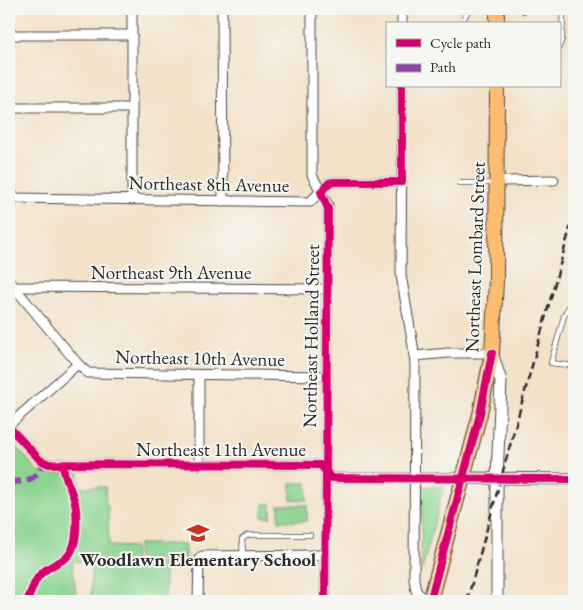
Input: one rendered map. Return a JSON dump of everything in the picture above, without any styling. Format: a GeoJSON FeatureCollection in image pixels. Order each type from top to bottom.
{"type":"FeatureCollection","features":[{"type":"Feature","properties":{"kind":"main road"},"geometry":{"type":"LineString","coordinates":[[497,9],[497,22]]}},
{"type":"Feature","properties":{"kind":"main road","name":"Northeast Lombard Street"},"geometry":{"type":"LineString","coordinates":[[430,601],[480,414],[492,353],[496,281],[497,88]]}},
{"type":"Feature","properties":{"kind":"street"},"geometry":{"type":"LineString","coordinates":[[132,9],[132,200]]}},
{"type":"Feature","properties":{"kind":"street"},"geometry":{"type":"LineString","coordinates":[[222,9],[223,201]]}},
{"type":"Feature","properties":{"kind":"street","name":"Northeast Holland Street"},"geometry":{"type":"LineString","coordinates":[[312,9],[312,175],[328,209],[325,601]]}},
{"type":"Feature","properties":{"kind":"street"},"geometry":{"type":"LineString","coordinates":[[402,9],[402,22]]}},
{"type":"Feature","properties":{"kind":"street"},"geometry":{"type":"LineString","coordinates":[[9,35],[132,35]]}},
{"type":"Feature","properties":{"kind":"street"},"geometry":{"type":"LineString","coordinates":[[402,88],[402,286],[414,356],[414,579],[417,592],[426,601]]}},
{"type":"Feature","properties":{"kind":"street"},"geometry":{"type":"LineString","coordinates":[[9,108],[132,108]]}},
{"type":"Feature","properties":{"kind":"street"},"geometry":{"type":"LineString","coordinates":[[497,182],[554,180]]}},
{"type":"Feature","properties":{"kind":"street","name":"Northeast 8th Avenue"},"geometry":{"type":"LineString","coordinates":[[9,198],[310,202],[329,183],[402,182]]}},
{"type":"Feature","properties":{"kind":"street"},"geometry":{"type":"LineString","coordinates":[[9,426],[78,364],[12,284]]}},
{"type":"Feature","properties":{"kind":"street","name":"Northeast 9th Avenue"},"geometry":{"type":"LineString","coordinates":[[12,284],[327,289]]}},
{"type":"Feature","properties":{"kind":"street"},"geometry":{"type":"LineString","coordinates":[[414,356],[448,353],[492,353],[501,381],[496,479],[497,601]]}},
{"type":"Feature","properties":{"kind":"street","name":"Northeast 10th Avenue"},"geometry":{"type":"LineString","coordinates":[[78,364],[88,373],[326,376]]}},
{"type":"Feature","properties":{"kind":"street"},"geometry":{"type":"LineString","coordinates":[[198,375],[198,465]]}},
{"type":"Feature","properties":{"kind":"street","name":"Northeast 11th Avenue"},"geometry":{"type":"LineString","coordinates":[[9,426],[42,462],[49,464],[320,465],[332,478],[574,479]]}},
{"type":"Feature","properties":{"kind":"street"},"geometry":{"type":"LineString","coordinates":[[198,601],[198,559],[202,556],[325,555]]}},
{"type":"Feature","properties":{"kind":"lane"},"geometry":{"type":"LineString","coordinates":[[464,18],[469,9]]}},
{"type":"Feature","properties":{"kind":"lane"},"geometry":{"type":"LineString","coordinates":[[560,44],[562,39],[563,9]]}},
{"type":"Feature","properties":{"kind":"lane"},"geometry":{"type":"LineString","coordinates":[[460,183],[497,182]]}},
{"type":"Feature","properties":{"kind":"lane"},"geometry":{"type":"LineString","coordinates":[[574,304],[568,308],[564,316],[551,363],[574,366]]}},
{"type":"Feature","properties":{"kind":"lane"},"geometry":{"type":"LineString","coordinates":[[242,555],[242,539],[248,535],[310,535]]}},
{"type":"Feature","properties":{"kind":"green space"},"geometry":{"type":"Polygon","coordinates":[[[9,439],[38,471],[43,473],[79,473],[79,487],[105,487],[106,506],[108,506],[109,546],[135,547],[135,563],[72,561],[77,601],[9,601],[9,439]]]}},
{"type":"Feature","properties":{"kind":"green space"},"geometry":{"type":"Polygon","coordinates":[[[291,483],[307,483],[307,500],[291,500],[291,483]]]}},
{"type":"Feature","properties":{"kind":"green space"},"geometry":{"type":"Polygon","coordinates":[[[444,486],[423,567],[421,571],[422,487],[444,486]]]}},
{"type":"Feature","properties":{"kind":"green space"},"geometry":{"type":"Polygon","coordinates":[[[263,504],[271,504],[271,517],[263,517],[263,504]]]}},
{"type":"Feature","properties":{"kind":"green space"},"geometry":{"type":"Polygon","coordinates":[[[279,505],[307,505],[307,521],[279,521],[279,505]]]}},
{"type":"Feature","properties":{"kind":"green space"},"geometry":{"type":"Polygon","coordinates":[[[138,544],[185,544],[185,559],[138,559],[138,544]]]}},
{"type":"Feature","properties":{"kind":"green space"},"geometry":{"type":"Polygon","coordinates":[[[165,563],[165,601],[91,601],[91,564],[165,563]]]}},
{"type":"Feature","properties":{"kind":"railway"},"geometry":{"type":"LineString","coordinates":[[467,601],[574,214]]}},
{"type":"Feature","properties":{"kind":"marked path"},"geometry":{"type":"LineString","coordinates":[[9,481],[25,481],[30,479],[37,473],[42,462]]}},
{"type":"Feature","properties":{"kind":"cycle path"},"geometry":{"type":"LineString","coordinates":[[325,601],[328,209],[321,192],[329,183],[333,182],[402,182],[402,88]]}},
{"type":"Feature","properties":{"kind":"cycle path"},"geometry":{"type":"LineString","coordinates":[[430,601],[480,414],[492,353]]}},
{"type":"Feature","properties":{"kind":"cycle path"},"geometry":{"type":"LineString","coordinates":[[9,427],[40,460],[49,464],[320,465],[332,478],[574,479]]}},
{"type":"Feature","properties":{"kind":"cycle path"},"geometry":{"type":"LineString","coordinates":[[27,601],[38,577],[69,555],[76,537],[75,503],[63,465]]}},
{"type":"Feature","properties":{"kind":"place","name":"Woodlawn Elementary School"},"geometry":{"type":"Point","coordinates":[198,533]}}]}
